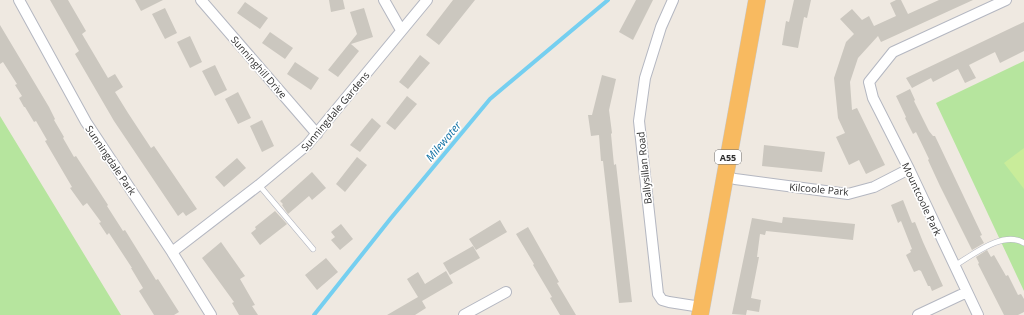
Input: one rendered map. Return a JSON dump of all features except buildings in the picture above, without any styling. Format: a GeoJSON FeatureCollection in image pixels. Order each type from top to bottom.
{"type":"FeatureCollection","features":[{"type":"Feature","properties":{"kind":"highway","name":"Ballysillan Road"},"geometry":{"type":"LineString","coordinates":[[701,311],[757,0]]}},
{"type":"Feature","properties":{"kind":"street","name":"Sunningdale Park"},"geometry":{"type":"LineString","coordinates":[[19,0],[86,122],[172,252],[211,315]]}},
{"type":"Feature","properties":{"kind":"street","name":"Sunninghill Drive"},"geometry":{"type":"LineString","coordinates":[[201,0],[318,134]]}},
{"type":"Feature","properties":{"kind":"street"},"geometry":{"type":"LineString","coordinates":[[384,0],[401,30]]}},
{"type":"Feature","properties":{"kind":"street","name":"Sunningdale Gardens"},"geometry":{"type":"LineString","coordinates":[[172,252],[308,146],[426,0]]}},
{"type":"Feature","properties":{"kind":"street","name":"Ballysillan Road"},"geometry":{"type":"LineString","coordinates":[[673,0],[661,27],[645,78],[639,121],[658,294],[662,300],[701,311]]}},
{"type":"Feature","properties":{"kind":"street","name":"Mountcoole Park"},"geometry":{"type":"LineString","coordinates":[[978,315],[909,169],[873,98],[869,82],[893,52],[1006,0]]}},
{"type":"Feature","properties":{"kind":"street","name":"Kilcoole Park"},"geometry":{"type":"LineString","coordinates":[[725,176],[735,180],[848,194],[874,187],[909,169]]}},
{"type":"Feature","properties":{"kind":"street"},"geometry":{"type":"LineString","coordinates":[[464,315],[506,292]]}},
{"type":"Feature","properties":{"kind":"street"},"geometry":{"type":"LineString","coordinates":[[918,315],[967,292]]}},
{"type":"Feature","properties":{"kind":"lane"},"geometry":{"type":"LineString","coordinates":[[259,185],[313,249]]}},
{"type":"Feature","properties":{"kind":"lane"},"geometry":{"type":"LineString","coordinates":[[954,266],[1000,240],[1017,239],[1024,243]]}},
{"type":"Feature","properties":{"kind":"green space"},"geometry":{"type":"Polygon","coordinates":[[[1024,61],[1024,291],[936,103],[1024,61]]]}},
{"type":"Feature","properties":{"kind":"green space"},"geometry":{"type":"Polygon","coordinates":[[[0,116],[121,315],[0,315],[0,116]]]}},
{"type":"Feature","properties":{"kind":"green space"},"geometry":{"type":"Polygon","coordinates":[[[1024,148],[1024,189],[1004,163],[1024,148]]]}},
{"type":"Feature","properties":{"kind":"waterway","name":"Milewater"},"geometry":{"type":"LineString","coordinates":[[314,315],[391,218],[490,99],[608,0]]}}]}
